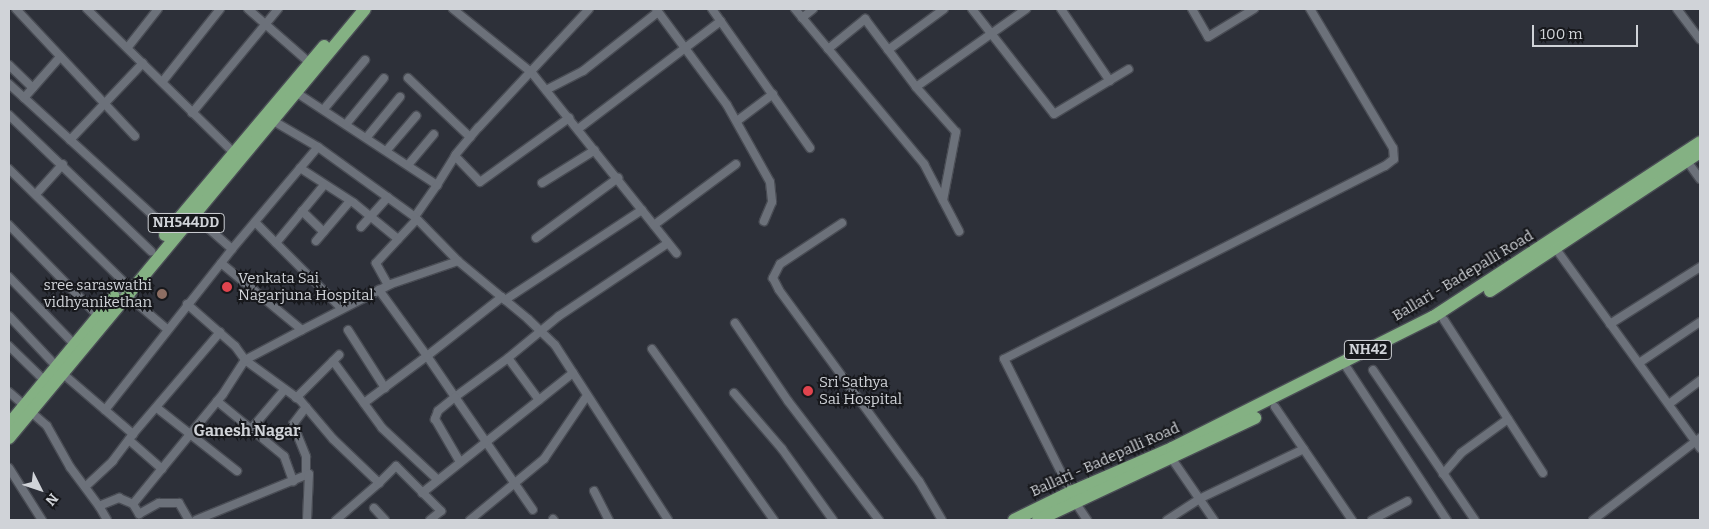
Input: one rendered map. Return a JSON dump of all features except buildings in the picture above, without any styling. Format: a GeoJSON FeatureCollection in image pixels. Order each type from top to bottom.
{"type":"FeatureCollection","features":[{"type":"Feature","properties":{"kind":"highway","name":"NH544DD"},"geometry":{"type":"LineString","coordinates":[[9,438],[44,380],[59,369],[74,344],[98,316],[193,215],[269,119],[310,63],[355,9]]}},
{"type":"Feature","properties":{"kind":"highway","name":"NH544DD"},"geometry":{"type":"LineString","coordinates":[[9,424],[27,408],[124,289],[151,251],[234,153],[297,92],[365,9]]}},
{"type":"Feature","properties":{"kind":"highway","name":"Ballari - Badepalli Road"},"geometry":{"type":"LineString","coordinates":[[1045,519],[1073,497],[1433,317],[1700,142]]}},
{"type":"Feature","properties":{"kind":"highway","name":"Ballari - Badepalli Road"},"geometry":{"type":"LineString","coordinates":[[1014,520],[1172,459],[1444,320],[1556,249],[1700,152]]}},
{"type":"Feature","properties":{"kind":"street"},"geometry":{"type":"LineString","coordinates":[[16,9],[36,27],[60,57],[135,136]]}},
{"type":"Feature","properties":{"kind":"street"},"geometry":{"type":"LineString","coordinates":[[87,9],[163,81],[192,113],[234,153]]}},
{"type":"Feature","properties":{"kind":"street"},"geometry":{"type":"LineString","coordinates":[[128,47],[158,9]]}},
{"type":"Feature","properties":{"kind":"street"},"geometry":{"type":"LineString","coordinates":[[163,81],[220,9]]}},
{"type":"Feature","properties":{"kind":"street"},"geometry":{"type":"LineString","coordinates":[[248,9],[310,63]]}},
{"type":"Feature","properties":{"kind":"street"},"geometry":{"type":"LineString","coordinates":[[192,113],[278,9]]}},
{"type":"Feature","properties":{"kind":"street"},"geometry":{"type":"LineString","coordinates":[[453,9],[530,72],[618,178],[676,253]]}},
{"type":"Feature","properties":{"kind":"street"},"geometry":{"type":"LineString","coordinates":[[712,9],[810,148]]}},
{"type":"Feature","properties":{"kind":"street"},"geometry":{"type":"LineString","coordinates":[[795,9],[924,164],[959,231]]}},
{"type":"Feature","properties":{"kind":"street"},"geometry":{"type":"LineString","coordinates":[[802,18],[813,9]]}},
{"type":"Feature","properties":{"kind":"street"},"geometry":{"type":"LineString","coordinates":[[888,50],[944,9]]}},
{"type":"Feature","properties":{"kind":"street"},"geometry":{"type":"LineString","coordinates":[[972,9],[1054,114],[1129,69]]}},
{"type":"Feature","properties":{"kind":"street"},"geometry":{"type":"LineString","coordinates":[[916,87],[992,35],[1026,9]]}},
{"type":"Feature","properties":{"kind":"street"},"geometry":{"type":"LineString","coordinates":[[1061,9],[1110,81]]}},
{"type":"Feature","properties":{"kind":"street"},"geometry":{"type":"LineString","coordinates":[[1192,9],[1208,37],[1254,9]]}},
{"type":"Feature","properties":{"kind":"street"},"geometry":{"type":"LineString","coordinates":[[1087,520],[1073,497],[1004,358],[1386,166],[1394,159],[1392,148],[1310,9]]}},
{"type":"Feature","properties":{"kind":"street"},"geometry":{"type":"LineString","coordinates":[[1677,9],[1700,39]]}},
{"type":"Feature","properties":{"kind":"street"},"geometry":{"type":"LineString","coordinates":[[546,90],[583,71],[657,10],[737,121],[772,186],[772,202],[764,221]]}},
{"type":"Feature","properties":{"kind":"street"},"geometry":{"type":"LineString","coordinates":[[388,285],[376,264],[416,218],[454,156],[584,11]]}},
{"type":"Feature","properties":{"kind":"street"},"geometry":{"type":"LineString","coordinates":[[828,48],[865,19],[916,87],[956,132],[943,200]]}},
{"type":"Feature","properties":{"kind":"street"},"geometry":{"type":"LineString","coordinates":[[578,129],[721,21]]}},
{"type":"Feature","properties":{"kind":"street"},"geometry":{"type":"LineString","coordinates":[[24,98],[60,57]]}},
{"type":"Feature","properties":{"kind":"street"},"geometry":{"type":"LineString","coordinates":[[324,109],[365,60]]}},
{"type":"Feature","properties":{"kind":"street"},"geometry":{"type":"LineString","coordinates":[[70,140],[103,103],[143,63]]}},
{"type":"Feature","properties":{"kind":"street"},"geometry":{"type":"LineString","coordinates":[[9,65],[33,88]]}},
{"type":"Feature","properties":{"kind":"street"},"geometry":{"type":"LineString","coordinates":[[347,123],[384,78]]}},
{"type":"Feature","properties":{"kind":"street"},"geometry":{"type":"LineString","coordinates":[[408,78],[470,137]]}},
{"type":"Feature","properties":{"kind":"street"},"geometry":{"type":"LineString","coordinates":[[9,84],[169,230]]}},
{"type":"Feature","properties":{"kind":"street"},"geometry":{"type":"LineString","coordinates":[[297,92],[347,123],[437,185]]}},
{"type":"Feature","properties":{"kind":"street"},"geometry":{"type":"LineString","coordinates":[[737,121],[773,94]]}},
{"type":"Feature","properties":{"kind":"street"},"geometry":{"type":"LineString","coordinates":[[368,137],[400,97]]}},
{"type":"Feature","properties":{"kind":"street"},"geometry":{"type":"LineString","coordinates":[[9,115],[151,251]]}},
{"type":"Feature","properties":{"kind":"street"},"geometry":{"type":"LineString","coordinates":[[387,150],[416,116]]}},
{"type":"Feature","properties":{"kind":"street"},"geometry":{"type":"LineString","coordinates":[[454,156],[480,182],[569,118]]}},
{"type":"Feature","properties":{"kind":"street"},"geometry":{"type":"LineString","coordinates":[[269,119],[318,147],[416,218],[458,261],[555,346],[586,397],[668,520]]}},
{"type":"Feature","properties":{"kind":"street"},"geometry":{"type":"LineString","coordinates":[[408,165],[434,134]]}},
{"type":"Feature","properties":{"kind":"street"},"geometry":{"type":"LineString","coordinates":[[105,410],[187,304],[318,147]]}},
{"type":"Feature","properties":{"kind":"street"},"geometry":{"type":"LineString","coordinates":[[542,183],[595,150]]}},
{"type":"Feature","properties":{"kind":"street"},"geometry":{"type":"LineString","coordinates":[[1687,161],[1700,180]]}},
{"type":"Feature","properties":{"kind":"street"},"geometry":{"type":"LineString","coordinates":[[36,194],[62,164]]}},
{"type":"Feature","properties":{"kind":"street"},"geometry":{"type":"LineString","coordinates":[[654,225],[736,164]]}},
{"type":"Feature","properties":{"kind":"street"},"geometry":{"type":"LineString","coordinates":[[300,168],[371,216],[398,239]]}},
{"type":"Feature","properties":{"kind":"street"},"geometry":{"type":"LineString","coordinates":[[9,169],[36,194],[124,289],[167,329]]}},
{"type":"Feature","properties":{"kind":"street"},"geometry":{"type":"LineString","coordinates":[[536,238],[618,178]]}},
{"type":"Feature","properties":{"kind":"street"},"geometry":{"type":"LineString","coordinates":[[276,243],[324,185]]}},
{"type":"Feature","properties":{"kind":"street"},"geometry":{"type":"LineString","coordinates":[[361,227],[388,197]]}},
{"type":"Feature","properties":{"kind":"street"},"geometry":{"type":"LineString","coordinates":[[316,241],[350,201]]}},
{"type":"Feature","properties":{"kind":"street"},"geometry":{"type":"LineString","coordinates":[[364,403],[503,299],[642,210]]}},
{"type":"Feature","properties":{"kind":"street"},"geometry":{"type":"LineString","coordinates":[[302,212],[324,232]]}},
{"type":"Feature","properties":{"kind":"street"},"geometry":{"type":"LineString","coordinates":[[193,215],[232,249]]}},
{"type":"Feature","properties":{"kind":"street"},"geometry":{"type":"LineString","coordinates":[[255,222],[342,309]]}},
{"type":"Feature","properties":{"kind":"street"},"geometry":{"type":"LineString","coordinates":[[9,224],[98,316]]}},
{"type":"Feature","properties":{"kind":"street"},"geometry":{"type":"LineString","coordinates":[[842,224],[780,264],[773,278],[779,290],[919,481],[942,520]]}},
{"type":"Feature","properties":{"kind":"street"},"geometry":{"type":"LineString","coordinates":[[460,462],[435,419],[438,411],[561,315],[668,243]]}},
{"type":"Feature","properties":{"kind":"street"},"geometry":{"type":"LineString","coordinates":[[1556,249],[1668,404],[1699,443],[1596,519]]}},
{"type":"Feature","properties":{"kind":"street"},"geometry":{"type":"LineString","coordinates":[[133,504],[217,401],[246,360],[388,285],[458,261]]}},
{"type":"Feature","properties":{"kind":"street"},"geometry":{"type":"LineString","coordinates":[[221,263],[302,330]]}},
{"type":"Feature","properties":{"kind":"street"},"geometry":{"type":"LineString","coordinates":[[1610,324],[1700,267]]}},
{"type":"Feature","properties":{"kind":"street"},"geometry":{"type":"LineString","coordinates":[[9,277],[74,344]]}},
{"type":"Feature","properties":{"kind":"street"},"geometry":{"type":"LineString","coordinates":[[380,290],[533,510]]}},
{"type":"Feature","properties":{"kind":"street"},"geometry":{"type":"LineString","coordinates":[[187,304],[220,332],[246,360],[306,407],[333,440],[379,483]]}},
{"type":"Feature","properties":{"kind":"street"},"geometry":{"type":"LineString","coordinates":[[10,320],[59,369],[105,410],[162,469]]}},
{"type":"Feature","properties":{"kind":"street"},"geometry":{"type":"LineString","coordinates":[[1444,320],[1543,473]]}},
{"type":"Feature","properties":{"kind":"street"},"geometry":{"type":"LineString","coordinates":[[1639,363],[1700,322]]}},
{"type":"Feature","properties":{"kind":"street"},"geometry":{"type":"LineString","coordinates":[[735,323],[879,520]]}},
{"type":"Feature","properties":{"kind":"street"},"geometry":{"type":"LineString","coordinates":[[348,330],[385,388]]}},
{"type":"Feature","properties":{"kind":"street"},"geometry":{"type":"LineString","coordinates":[[85,487],[113,462],[131,437],[220,332]]}},
{"type":"Feature","properties":{"kind":"street"},"geometry":{"type":"LineString","coordinates":[[9,346],[44,380]]}},
{"type":"Feature","properties":{"kind":"street"},"geometry":{"type":"LineString","coordinates":[[652,349],[774,520]]}},
{"type":"Feature","properties":{"kind":"street"},"geometry":{"type":"LineString","coordinates":[[296,398],[336,358],[382,428],[438,480]]}},
{"type":"Feature","properties":{"kind":"street"},"geometry":{"type":"LineString","coordinates":[[508,358],[539,400]]}},
{"type":"Feature","properties":{"kind":"street"},"geometry":{"type":"LineString","coordinates":[[1347,368],[1447,520]]}},
{"type":"Feature","properties":{"kind":"street"},"geometry":{"type":"LineString","coordinates":[[1373,370],[1476,520]]}},
{"type":"Feature","properties":{"kind":"street"},"geometry":{"type":"LineString","coordinates":[[422,493],[573,373]]}},
{"type":"Feature","properties":{"kind":"street"},"geometry":{"type":"LineString","coordinates":[[1668,404],[1700,381]]}},
{"type":"Feature","properties":{"kind":"street"},"geometry":{"type":"LineString","coordinates":[[251,429],[284,389]]}},
{"type":"Feature","properties":{"kind":"street"},"geometry":{"type":"LineString","coordinates":[[9,392],[47,426],[85,487],[100,506],[107,520]]}},
{"type":"Feature","properties":{"kind":"street"},"geometry":{"type":"LineString","coordinates":[[734,393],[782,449],[833,520]]}},
{"type":"Feature","properties":{"kind":"street"},"geometry":{"type":"LineString","coordinates":[[470,520],[544,459],[586,397]]}},
{"type":"Feature","properties":{"kind":"street"},"geometry":{"type":"LineString","coordinates":[[217,401],[284,456],[293,481]]}},
{"type":"Feature","properties":{"kind":"street"},"geometry":{"type":"LineString","coordinates":[[306,407],[293,424],[306,457],[306,476]]}},
{"type":"Feature","properties":{"kind":"street"},"geometry":{"type":"LineString","coordinates":[[1275,407],[1352,520]]}},
{"type":"Feature","properties":{"kind":"street"},"geometry":{"type":"LineString","coordinates":[[157,408],[237,471]]}},
{"type":"Feature","properties":{"kind":"street"},"geometry":{"type":"LineString","coordinates":[[1443,474],[1461,454],[1508,419]]}},
{"type":"Feature","properties":{"kind":"street"},"geometry":{"type":"LineString","coordinates":[[1167,520],[1199,499],[1304,449]]}},
{"type":"Feature","properties":{"kind":"street"},"geometry":{"type":"LineString","coordinates":[[1172,459],[1214,520]]}},
{"type":"Feature","properties":{"kind":"street"},"geometry":{"type":"LineString","coordinates":[[336,520],[396,466],[441,510],[439,513],[445,520]]}},
{"type":"Feature","properties":{"kind":"street"},"geometry":{"type":"LineString","coordinates":[[9,468],[42,520]]}},
{"type":"Feature","properties":{"kind":"street"},"geometry":{"type":"LineString","coordinates":[[196,520],[309,474],[307,520]]}},
{"type":"Feature","properties":{"kind":"street"},"geometry":{"type":"LineString","coordinates":[[594,492],[609,520]]}},
{"type":"Feature","properties":{"kind":"street"},"geometry":{"type":"LineString","coordinates":[[100,506],[119,498],[133,504],[141,517],[159,503],[179,503],[189,520]]}},
{"type":"Feature","properties":{"kind":"street"},"geometry":{"type":"LineString","coordinates":[[1372,520],[1407,502]]}},
{"type":"Feature","properties":{"kind":"street"},"geometry":{"type":"LineString","coordinates":[[374,508],[385,520]]}},
{"type":"Feature","properties":{"kind":"street"},"geometry":{"type":"LineString","coordinates":[[430,520],[439,513]]}},
{"type":"Feature","properties":{"kind":"place","name":"Venkata Sai Nagarjuna Hospital"},"geometry":{"type":"Point","coordinates":[227,287]}},
{"type":"Feature","properties":{"kind":"place","name":"sree saraswathi vidhyanikethan"},"geometry":{"type":"Point","coordinates":[162,294]}},
{"type":"Feature","properties":{"kind":"place","name":"Sri Sathya Sai Hospital"},"geometry":{"type":"Point","coordinates":[808,391]}},
{"type":"Feature","properties":{"kind":"district","name":"Ganesh Nagar"},"geometry":{"type":"Point","coordinates":[247,431]}}]}
